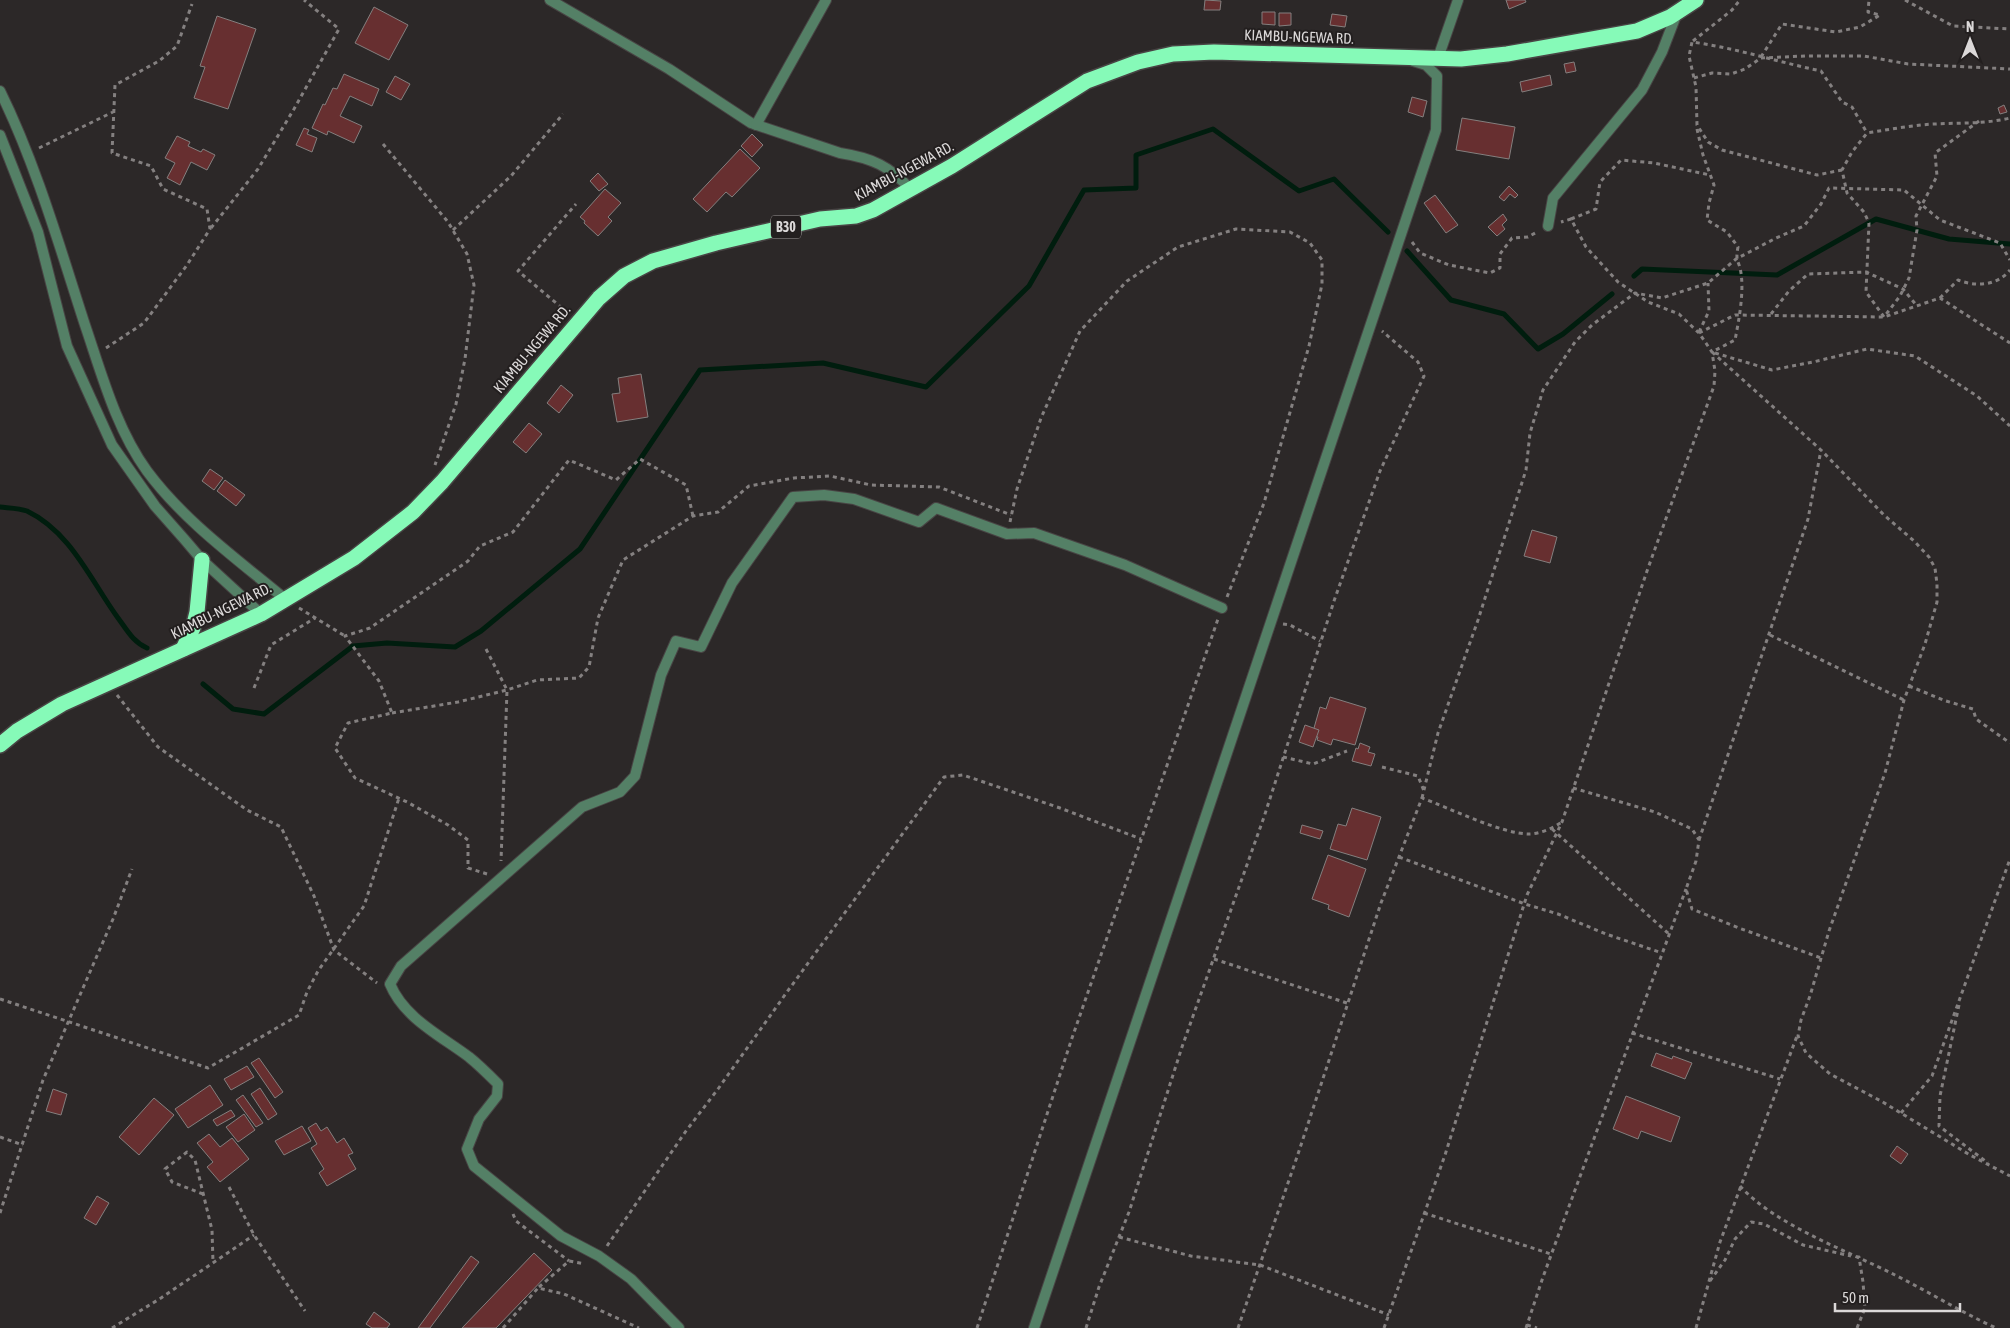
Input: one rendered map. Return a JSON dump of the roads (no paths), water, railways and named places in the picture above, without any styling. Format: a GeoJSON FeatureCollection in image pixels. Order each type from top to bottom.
{"type":"FeatureCollection","features":[{"type":"Feature","properties":{"kind":"highway","name":"KIAMBU-NGEWA RD."},"geometry":{"type":"LineString","coordinates":[[0,745],[16,731],[62,704],[261,614],[354,558],[413,512],[442,482],[599,298],[624,276],[653,261],[716,242],[820,219],[856,216],[873,210],[911,190],[1087,81],[1138,62],[1173,54],[1214,52],[1460,59],[1507,54],[1637,31],[1670,17],[1696,0]]}},
{"type":"Feature","properties":{"kind":"highway"},"geometry":{"type":"LineString","coordinates":[[183,649],[194,628],[202,560]]}},
{"type":"Feature","properties":{"kind":"street"},"geometry":{"type":"LineString","coordinates":[[550,0],[669,69],[756,125],[840,153],[855,155],[887,167],[898,175],[911,190]]}},
{"type":"Feature","properties":{"kind":"street"},"geometry":{"type":"LineString","coordinates":[[756,125],[826,0]]}},
{"type":"Feature","properties":{"kind":"street"},"geometry":{"type":"LineString","coordinates":[[1438,58],[1458,0]]}},
{"type":"Feature","properties":{"kind":"street"},"geometry":{"type":"LineString","coordinates":[[1548,226],[1553,198],[1642,90],[1662,52],[1678,12]]}},
{"type":"Feature","properties":{"kind":"street"},"geometry":{"type":"LineString","coordinates":[[1034,1328],[1436,130],[1437,76],[1426,65],[1405,58]]}},
{"type":"Feature","properties":{"kind":"street"},"geometry":{"type":"LineString","coordinates":[[0,91],[27,154],[106,390],[129,443],[147,471],[197,525],[285,599]]}},
{"type":"Feature","properties":{"kind":"street"},"geometry":{"type":"LineString","coordinates":[[0,134],[38,232],[67,346],[112,445],[155,506],[202,560],[261,614]]}},
{"type":"Feature","properties":{"kind":"street"},"geometry":{"type":"LineString","coordinates":[[679,1328],[631,1279],[599,1256],[561,1236],[474,1166],[467,1149],[480,1119],[497,1096],[498,1084],[471,1058],[424,1026],[395,997],[390,984],[401,966],[582,807],[620,792],[635,776],[661,675],[676,641],[700,647],[732,583],[793,497],[824,495],[854,499],[919,522],[936,508],[1007,534],[1034,533],[1125,565],[1222,608]]}},
{"type":"Feature","properties":{"kind":"waterway"},"geometry":{"type":"LineString","coordinates":[[203,684],[233,709],[264,714],[353,646],[387,643],[455,647],[481,631],[580,549],[700,370],[823,363],[926,387],[1029,286],[1084,190],[1136,188],[1136,155],[1213,129],[1299,191],[1334,179],[1388,232]]}},
{"type":"Feature","properties":{"kind":"waterway"},"geometry":{"type":"LineString","coordinates":[[1634,276],[1642,269],[1777,275],[1876,219],[1949,239],[2010,244]]}},
{"type":"Feature","properties":{"kind":"waterway"},"geometry":{"type":"LineString","coordinates":[[1407,251],[1451,300],[1504,314],[1538,349],[1563,334],[1612,294]]}},
{"type":"Feature","properties":{"kind":"waterway"},"geometry":{"type":"LineString","coordinates":[[0,507],[27,511],[56,531],[79,558],[127,631],[134,639],[147,648]]}}]}
